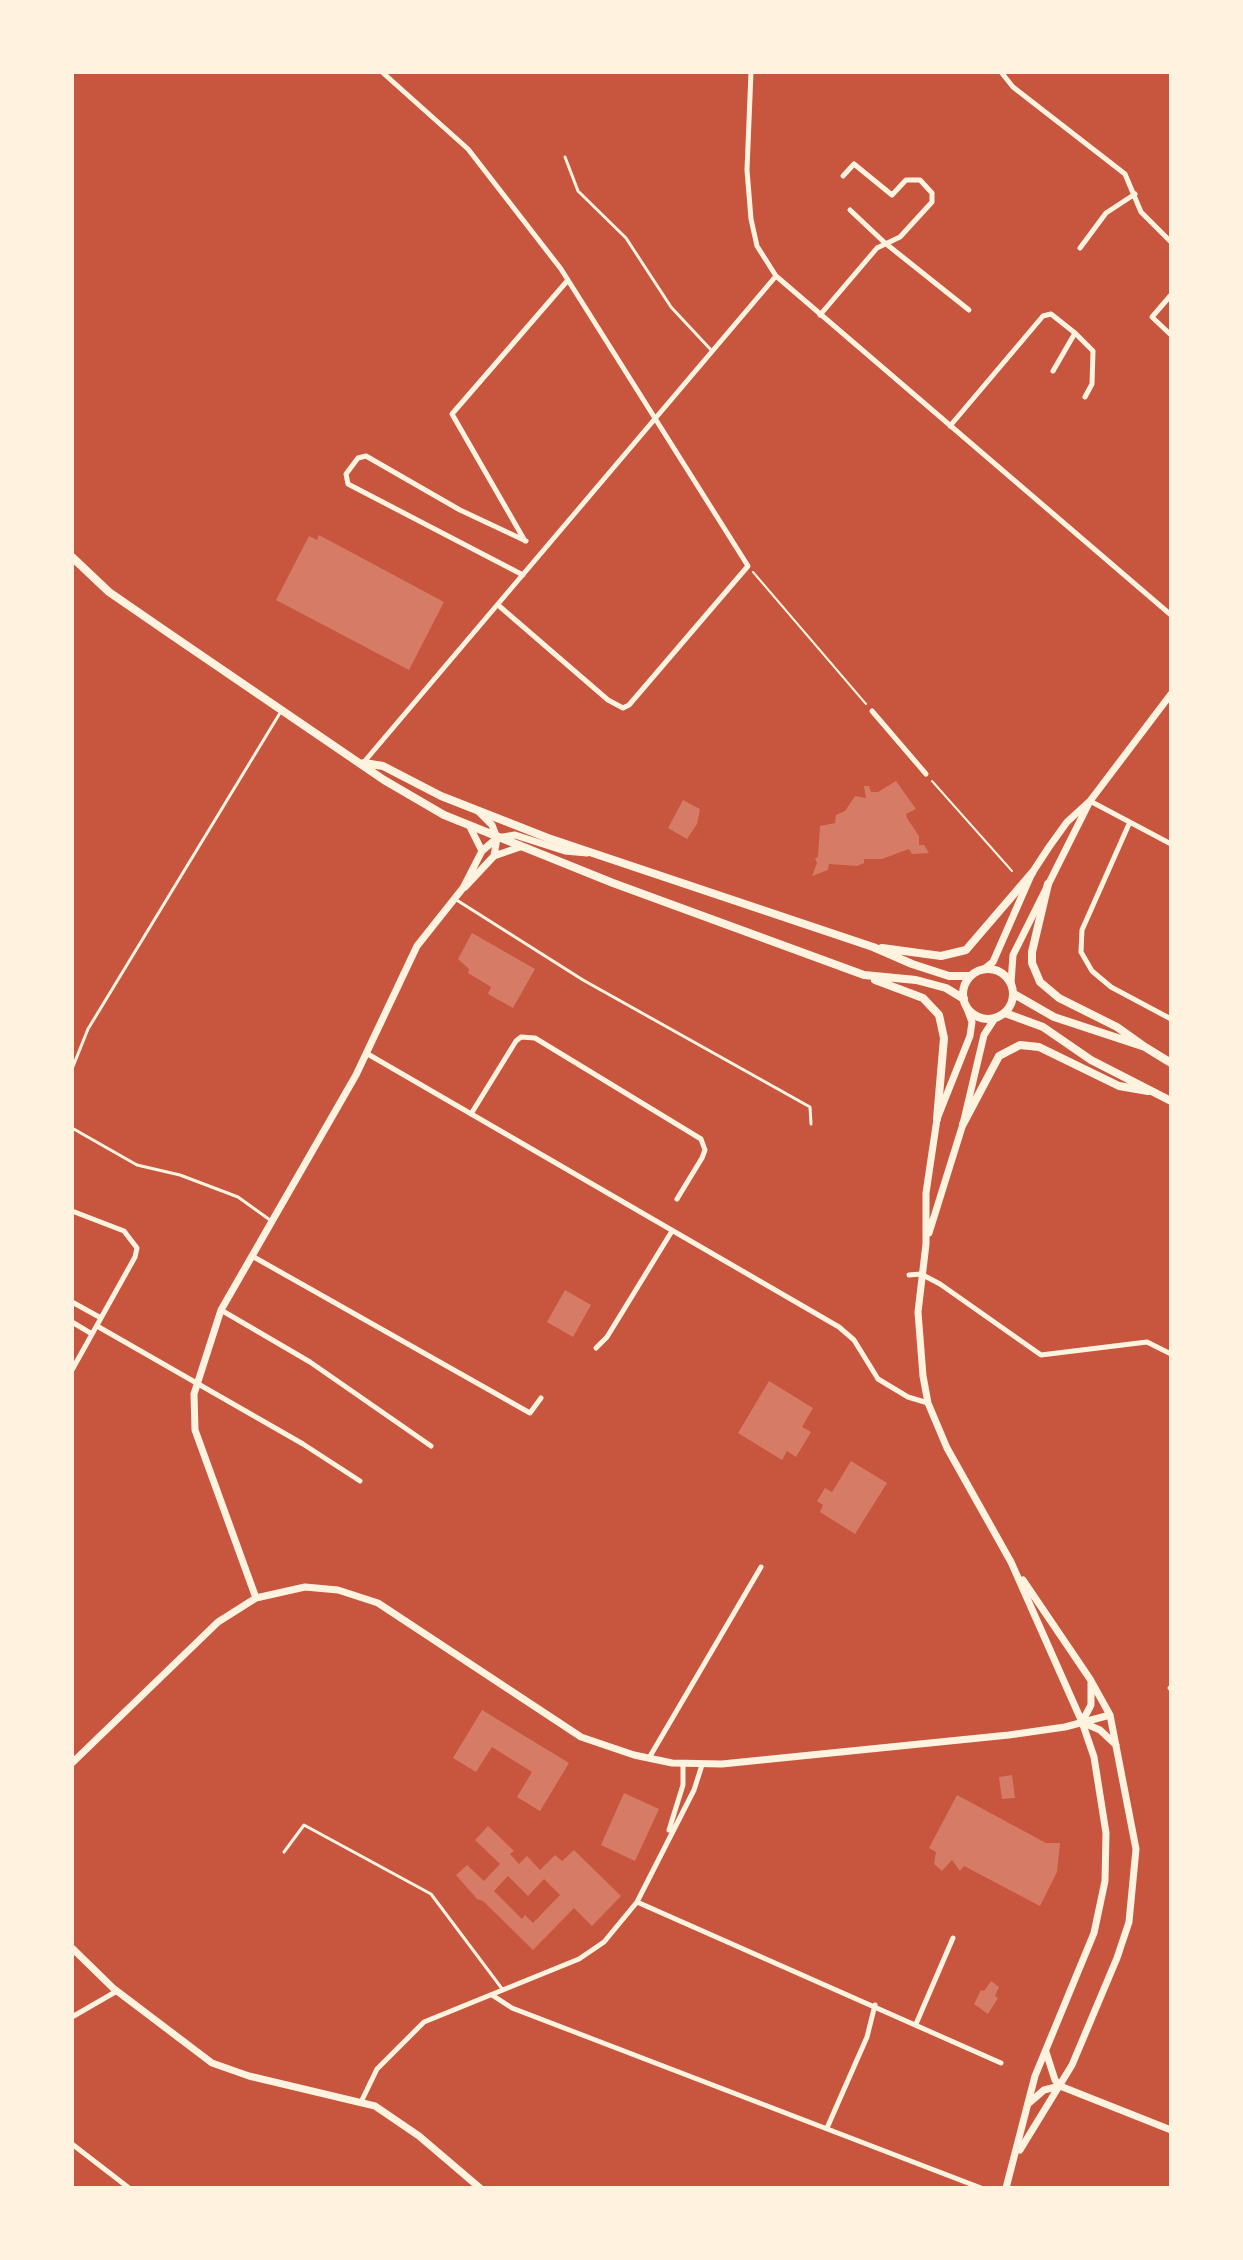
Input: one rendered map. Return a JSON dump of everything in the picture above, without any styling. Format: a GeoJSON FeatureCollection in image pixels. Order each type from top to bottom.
{"type":"FeatureCollection","features":[{"type":"Feature","properties":{"kind":"main road"},"geometry":{"type":"LineString","coordinates":[[72,557],[109,592],[410,797],[497,838],[923,998],[939,1015],[944,1038],[937,1119]]}},
{"type":"Feature","properties":{"kind":"main road"},"geometry":{"type":"LineString","coordinates":[[363,763],[383,766],[478,812],[949,976],[970,976],[984,969],[1000,971],[1011,983],[1014,994],[1005,1013],[995,1018],[981,1018],[946,988],[916,980],[864,975]]}},
{"type":"Feature","properties":{"kind":"main road"},"geometry":{"type":"LineString","coordinates":[[873,947],[941,956],[958,954],[975,943],[1032,873]]}},
{"type":"Feature","properties":{"kind":"main road"},"geometry":{"type":"LineString","coordinates":[[1048,884],[1032,957],[1040,982],[1059,998],[1117,1027],[1171,1063]]}},
{"type":"Feature","properties":{"kind":"main road"},"geometry":{"type":"LineString","coordinates":[[965,1002],[970,976]]}},
{"type":"Feature","properties":{"kind":"main road"},"geometry":{"type":"LineString","coordinates":[[1014,994],[1054,1017],[1145,1047]]}},
{"type":"Feature","properties":{"kind":"main road"},"geometry":{"type":"LineString","coordinates":[[1005,1013],[1043,1027],[1091,1060],[1171,1101]]}},
{"type":"Feature","properties":{"kind":"main road"},"geometry":{"type":"LineString","coordinates":[[963,1124],[999,1056],[1020,1045],[1039,1047],[1119,1086],[1148,1091]]}},
{"type":"Feature","properties":{"kind":"street"},"geometry":{"type":"LineString","coordinates":[[382,72],[468,149],[568,280],[748,566],[629,705],[623,708],[608,700],[498,605]]}},
{"type":"Feature","properties":{"kind":"street"},"geometry":{"type":"LineString","coordinates":[[751,72],[747,170],[751,219],[757,246],[776,276],[1171,615]]}},
{"type":"Feature","properties":{"kind":"street"},"geometry":{"type":"LineString","coordinates":[[1001,72],[1013,87],[1125,174],[1141,212],[1171,242]]}},
{"type":"Feature","properties":{"kind":"street"},"geometry":{"type":"LineString","coordinates":[[820,315],[885,243],[900,237],[932,202],[932,193],[920,180],[912,178],[892,195],[854,164],[843,176]]}},
{"type":"Feature","properties":{"kind":"street"},"geometry":{"type":"LineString","coordinates":[[1080,248],[1106,213],[1135,194]]}},
{"type":"Feature","properties":{"kind":"street"},"geometry":{"type":"LineString","coordinates":[[850,210],[885,243],[969,310]]}},
{"type":"Feature","properties":{"kind":"street"},"geometry":{"type":"LineString","coordinates":[[363,763],[776,276]]}},
{"type":"Feature","properties":{"kind":"street"},"geometry":{"type":"LineString","coordinates":[[523,575],[348,484],[346,474],[358,458],[366,456],[460,510],[526,541],[452,414],[568,280]]}},
{"type":"Feature","properties":{"kind":"street"},"geometry":{"type":"LineString","coordinates":[[1171,295],[1152,317],[1171,335]]}},
{"type":"Feature","properties":{"kind":"street"},"geometry":{"type":"LineString","coordinates":[[950,426],[1043,316],[1051,314],[1093,351],[1092,384],[1085,397]]}},
{"type":"Feature","properties":{"kind":"street"},"geometry":{"type":"LineString","coordinates":[[1053,371],[1075,333]]}},
{"type":"Feature","properties":{"kind":"street"},"geometry":{"type":"LineString","coordinates":[[1011,983],[1013,956],[1090,801],[1171,694]]}},
{"type":"Feature","properties":{"kind":"street"},"geometry":{"type":"LineString","coordinates":[[872,711],[926,774]]}},
{"type":"Feature","properties":{"kind":"street"},"geometry":{"type":"LineString","coordinates":[[1090,801],[1171,844]]}},
{"type":"Feature","properties":{"kind":"street"},"geometry":{"type":"LineString","coordinates":[[984,969],[1000,949],[1032,873],[1067,822],[1090,801]]}},
{"type":"Feature","properties":{"kind":"street"},"geometry":{"type":"LineString","coordinates":[[463,888],[475,880],[494,856],[497,838],[492,825],[478,812]]}},
{"type":"Feature","properties":{"kind":"street"},"geometry":{"type":"LineString","coordinates":[[1129,824],[1083,928],[1081,952],[1092,971],[1111,987],[1171,1019]]}},
{"type":"Feature","properties":{"kind":"street"},"geometry":{"type":"LineString","coordinates":[[470,827],[482,851]]}},
{"type":"Feature","properties":{"kind":"street"},"geometry":{"type":"LineString","coordinates":[[256,1598],[195,1430],[194,1394],[221,1310],[366,1053],[396,984],[417,946],[463,888],[482,851],[497,838],[515,835],[565,851],[592,853]]}},
{"type":"Feature","properties":{"kind":"street"},"geometry":{"type":"LineString","coordinates":[[494,856],[520,847]]}},
{"type":"Feature","properties":{"kind":"street"},"geometry":{"type":"LineString","coordinates":[[926,1244],[926,1193],[937,1119],[970,1036],[972,1022],[965,1002]]}},
{"type":"Feature","properties":{"kind":"street"},"geometry":{"type":"LineString","coordinates":[[995,1018],[984,1035],[963,1124],[926,1244],[918,1325],[928,1403],[947,1448],[1011,1562],[1090,1679],[1110,1715],[1136,1835],[1132,1904],[1117,1958],[1060,2086],[1017,2155]]}},
{"type":"Feature","properties":{"kind":"street"},"geometry":{"type":"LineString","coordinates":[[471,1114],[516,1041],[521,1037],[535,1038],[701,1139],[705,1150],[702,1158],[677,1199]]}},
{"type":"Feature","properties":{"kind":"street"},"geometry":{"type":"LineString","coordinates":[[366,1053],[839,1327],[854,1340],[878,1379],[908,1397],[928,1403]]}},
{"type":"Feature","properties":{"kind":"street"},"geometry":{"type":"LineString","coordinates":[[72,1211],[124,1231],[137,1248],[135,1257],[72,1370]]}},
{"type":"Feature","properties":{"kind":"street"},"geometry":{"type":"LineString","coordinates":[[596,1348],[607,1337],[672,1231]]}},
{"type":"Feature","properties":{"kind":"street"},"geometry":{"type":"LineString","coordinates":[[251,1255],[530,1413],[541,1398]]}},
{"type":"Feature","properties":{"kind":"street"},"geometry":{"type":"LineString","coordinates":[[909,1275],[921,1274],[1041,1355],[1147,1342],[1171,1354]]}},
{"type":"Feature","properties":{"kind":"street"},"geometry":{"type":"LineString","coordinates":[[72,1302],[101,1318]]}},
{"type":"Feature","properties":{"kind":"street"},"geometry":{"type":"LineString","coordinates":[[221,1310],[310,1362],[431,1446]]}},
{"type":"Feature","properties":{"kind":"street"},"geometry":{"type":"LineString","coordinates":[[72,1322],[92,1334]]}},
{"type":"Feature","properties":{"kind":"street"},"geometry":{"type":"LineString","coordinates":[[97,1326],[197,1382],[360,1481]]}},
{"type":"Feature","properties":{"kind":"street"},"geometry":{"type":"LineString","coordinates":[[1006,2188],[1035,2076],[1094,1933],[1105,1881],[1106,1833],[1094,1757],[1082,1722],[1011,1562]]}},
{"type":"Feature","properties":{"kind":"street"},"geometry":{"type":"LineString","coordinates":[[649,1758],[761,1567]]}},
{"type":"Feature","properties":{"kind":"street"},"geometry":{"type":"LineString","coordinates":[[72,1763],[210,1629],[256,1598],[305,1587],[359,1595],[407,1620],[581,1737],[649,1758],[683,1764],[702,1765],[1009,1735],[1110,1715]]}},
{"type":"Feature","properties":{"kind":"street"},"geometry":{"type":"LineString","coordinates":[[1082,1722],[1091,1705],[1090,1679]]}},
{"type":"Feature","properties":{"kind":"street"},"geometry":{"type":"LineString","coordinates":[[1082,1722],[1100,1730],[1117,1746]]}},
{"type":"Feature","properties":{"kind":"street"},"geometry":{"type":"LineString","coordinates":[[665,1843],[683,1785],[683,1764]]}},
{"type":"Feature","properties":{"kind":"street"},"geometry":{"type":"LineString","coordinates":[[362,2100],[377,2069],[418,2027],[434,2017],[590,1953],[604,1942],[637,1902],[694,1790],[702,1765]]}},
{"type":"Feature","properties":{"kind":"street"},"geometry":{"type":"LineString","coordinates":[[637,1902],[1001,2063]]}},
{"type":"Feature","properties":{"kind":"street"},"geometry":{"type":"LineString","coordinates":[[916,2024],[953,1938]]}},
{"type":"Feature","properties":{"kind":"street"},"geometry":{"type":"LineString","coordinates":[[72,1948],[117,1991],[212,2063],[249,2076],[362,2100],[390,2114],[480,2188]]}},
{"type":"Feature","properties":{"kind":"street"},"geometry":{"type":"LineString","coordinates":[[72,2017],[117,1991]]}},
{"type":"Feature","properties":{"kind":"street"},"geometry":{"type":"LineString","coordinates":[[492,1995],[521,2012],[981,2188]]}},
{"type":"Feature","properties":{"kind":"street"},"geometry":{"type":"LineString","coordinates":[[827,2128],[867,2037],[875,2005]]}},
{"type":"Feature","properties":{"kind":"street"},"geometry":{"type":"LineString","coordinates":[[1046,2052],[1060,2086]]}},
{"type":"Feature","properties":{"kind":"street"},"geometry":{"type":"LineString","coordinates":[[1028,2104],[1044,2090],[1060,2086],[1171,2130]]}},
{"type":"Feature","properties":{"kind":"street"},"geometry":{"type":"LineString","coordinates":[[72,2144],[129,2188]]}},
{"type":"Feature","properties":{"kind":"lane"},"geometry":{"type":"LineString","coordinates":[[565,157],[578,191],[626,238],[671,307],[712,351]]}},
{"type":"Feature","properties":{"kind":"lane"},"geometry":{"type":"LineString","coordinates":[[72,1069],[88,1029],[282,710]]}},
{"type":"Feature","properties":{"kind":"lane"},"geometry":{"type":"LineString","coordinates":[[455,899],[583,980],[810,1107],[811,1124]]}},
{"type":"Feature","properties":{"kind":"lane"},"geometry":{"type":"LineString","coordinates":[[72,1128],[137,1165],[180,1175],[238,1197],[271,1220]]}},
{"type":"Feature","properties":{"kind":"lane"},"geometry":{"type":"LineString","coordinates":[[284,1852],[304,1825],[431,1894],[503,1990]]}},
{"type":"Feature","properties":{"kind":"path"},"geometry":{"type":"LineString","coordinates":[[748,566],[872,711]]}},
{"type":"Feature","properties":{"kind":"path"},"geometry":{"type":"LineString","coordinates":[[926,774],[1012,871]]}},
{"type":"Feature","properties":{"kind":"building"},"geometry":{"type":"Polygon","coordinates":[[[319,535],[444,602],[409,670],[276,600],[309,536],[317,540],[319,535]]]}},
{"type":"Feature","properties":{"kind":"building"},"geometry":{"type":"Polygon","coordinates":[[[896,781],[916,809],[906,814],[907,818],[919,836],[919,845],[924,845],[929,853],[912,854],[909,849],[882,859],[864,859],[864,863],[857,866],[829,864],[828,870],[812,876],[817,863],[815,858],[818,857],[820,826],[835,823],[836,815],[845,811],[855,796],[866,798],[864,786],[869,786],[871,792],[878,792],[896,781]]]}},
{"type":"Feature","properties":{"kind":"building"},"geometry":{"type":"Polygon","coordinates":[[[683,800],[700,809],[697,824],[687,839],[668,828],[683,800]]]}},
{"type":"Feature","properties":{"kind":"building"},"geometry":{"type":"Polygon","coordinates":[[[472,933],[535,969],[513,1008],[488,994],[491,987],[468,973],[469,969],[458,959],[472,933]]]}},
{"type":"Feature","properties":{"kind":"building"},"geometry":{"type":"Polygon","coordinates":[[[565,1290],[591,1305],[573,1337],[547,1322],[565,1290]]]}},
{"type":"Feature","properties":{"kind":"building"},"geometry":{"type":"Polygon","coordinates":[[[769,1381],[813,1408],[802,1427],[811,1432],[796,1457],[787,1451],[782,1460],[738,1433],[769,1381]]]}},
{"type":"Feature","properties":{"kind":"building"},"geometry":{"type":"Polygon","coordinates":[[[851,1461],[887,1483],[855,1534],[820,1512],[823,1505],[817,1501],[825,1488],[832,1492],[851,1461]]]}},
{"type":"Feature","properties":{"kind":"building"},"geometry":{"type":"Polygon","coordinates":[[[482,1710],[569,1763],[540,1811],[517,1797],[532,1772],[492,1747],[476,1772],[453,1758],[482,1710]]]}},
{"type":"Feature","properties":{"kind":"building"},"geometry":{"type":"Polygon","coordinates":[[[1012,1775],[1015,1798],[1002,1799],[999,1777],[1012,1775]]]}},
{"type":"Feature","properties":{"kind":"building"},"geometry":{"type":"Polygon","coordinates":[[[624,1793],[659,1809],[635,1861],[601,1845],[624,1793]]]}},
{"type":"Feature","properties":{"kind":"building"},"geometry":{"type":"Polygon","coordinates":[[[957,1795],[1046,1843],[1060,1843],[1057,1872],[1040,1906],[964,1866],[960,1871],[952,1860],[942,1871],[934,1864],[936,1852],[929,1848],[957,1795]]]}},
{"type":"Feature","properties":{"kind":"building"},"geometry":{"type":"Polygon","coordinates":[[[488,1826],[514,1851],[510,1854],[519,1864],[527,1856],[540,1870],[555,1855],[562,1861],[574,1850],[621,1896],[592,1926],[574,1908],[533,1950],[483,1901],[477,1899],[456,1875],[467,1865],[484,1881],[500,1864],[475,1840],[488,1826]],[[508,1876],[494,1891],[522,1919],[525,1915],[533,1923],[560,1895],[544,1879],[528,1896],[508,1876]]]}},
{"type":"Feature","properties":{"kind":"building"},"geometry":{"type":"Polygon","coordinates":[[[991,1981],[999,1987],[995,1996],[998,1998],[988,2014],[974,2004],[981,1990],[984,1991],[991,1981]]]}}]}
